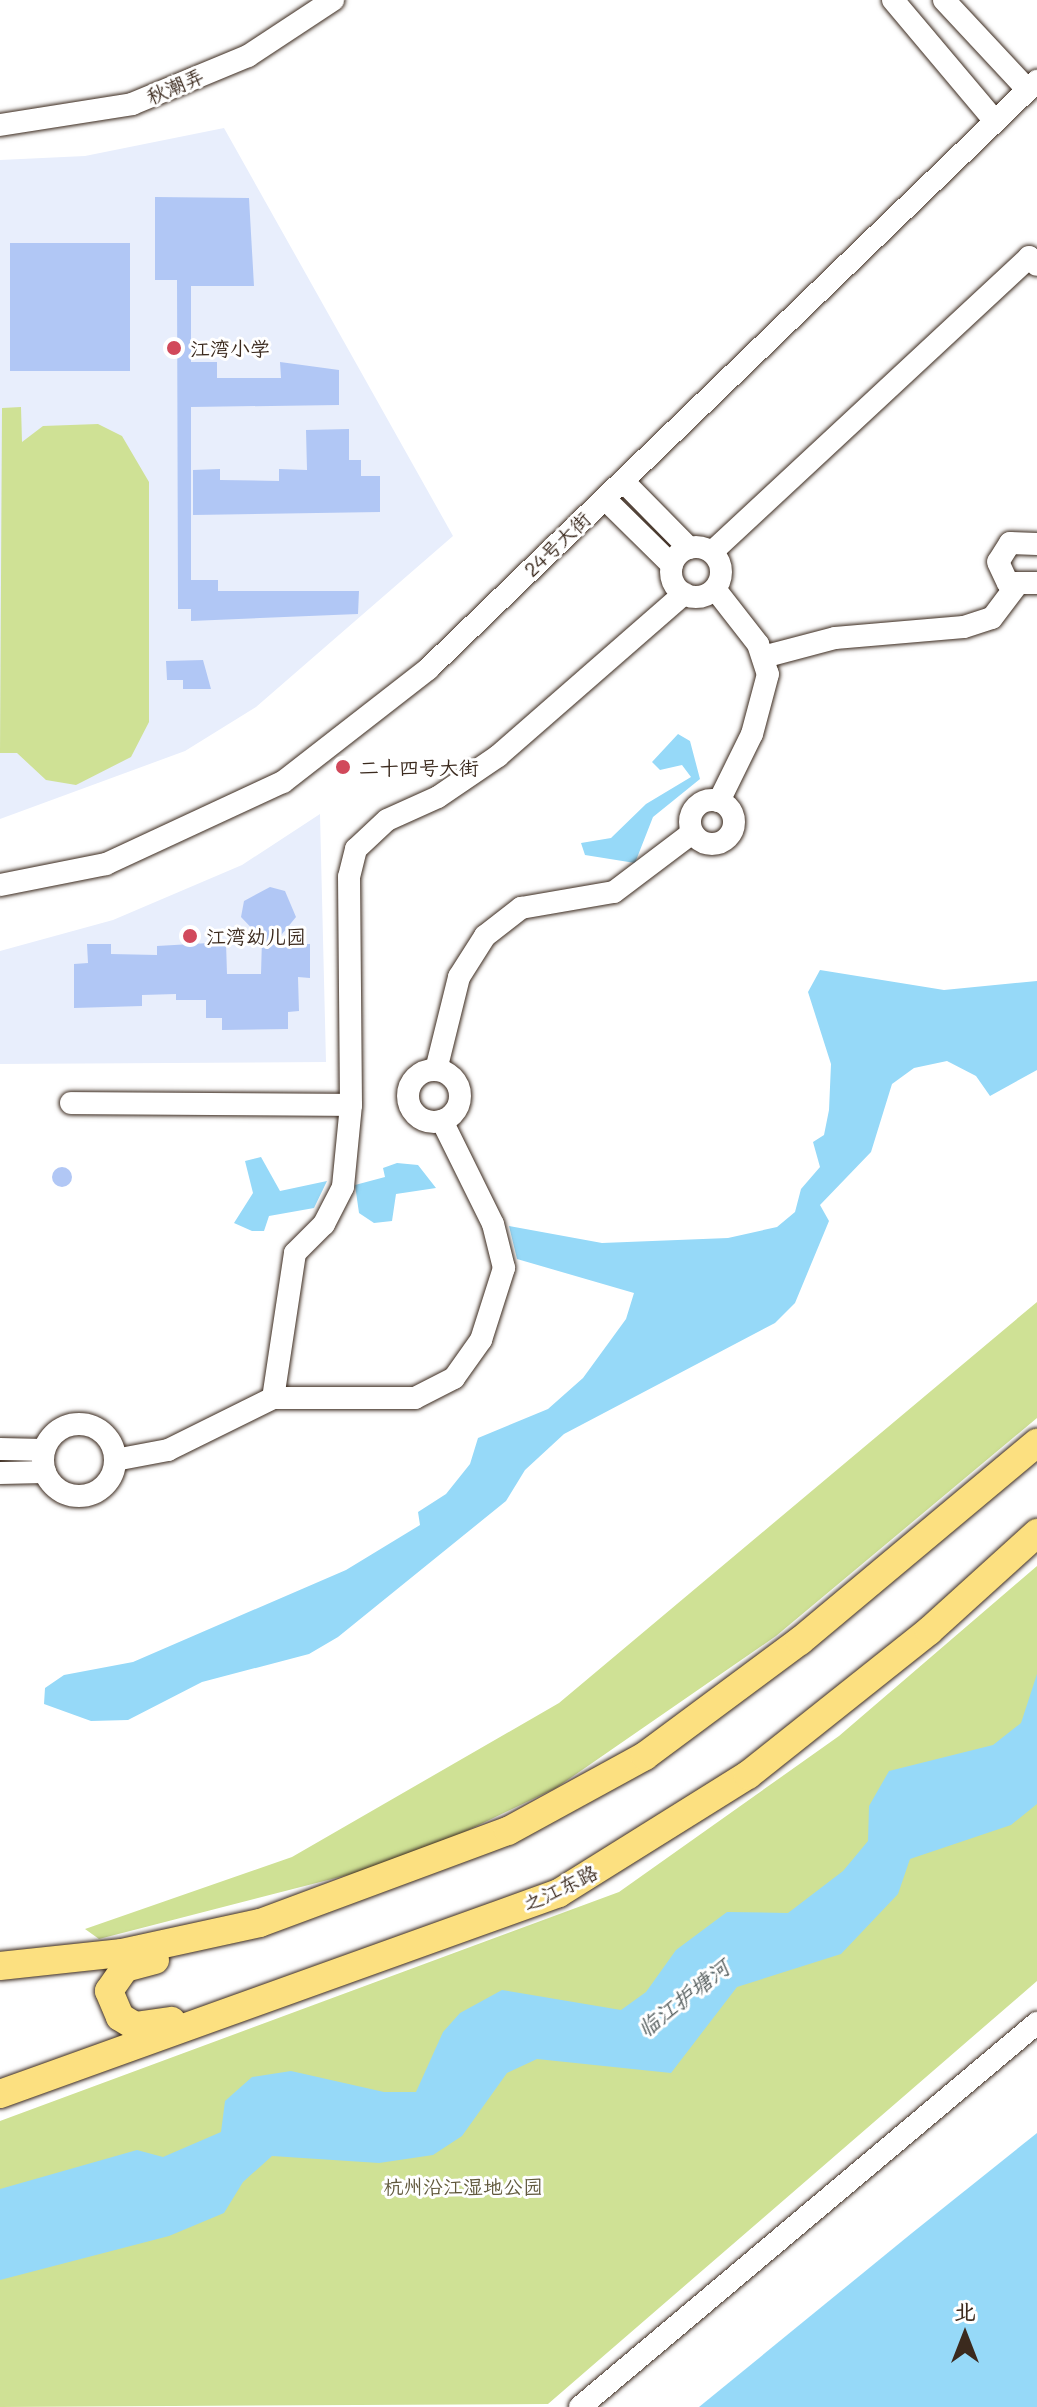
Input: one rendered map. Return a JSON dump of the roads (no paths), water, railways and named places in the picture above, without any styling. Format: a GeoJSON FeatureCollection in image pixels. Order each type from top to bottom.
{"type":"FeatureCollection","features":[{"type":"Feature","properties":{"kind":"main road"},"geometry":{"type":"LineString","coordinates":[[0,1966],[122,1953],[296,1910],[508,1831],[645,1756],[800,1641],[1037,1443]]}},
{"type":"Feature","properties":{"kind":"main road","name":"之江东路"},"geometry":{"type":"LineString","coordinates":[[0,2094],[559,1893],[748,1775],[929,1631],[1037,1533]]}},
{"type":"Feature","properties":{"kind":"main road"},"geometry":{"type":"LineString","coordinates":[[224,2016],[135,2026],[120,2017],[109,1991],[125,1968],[238,1941],[281,1927],[296,1910]]}},
{"type":"Feature","properties":{"kind":"main road"},"geometry":{"type":"LineString","coordinates":[[0,2078],[53,2076]]}},
{"type":"Feature","properties":{"kind":"street","name":"秋潮弄"},"geometry":{"type":"LineString","coordinates":[[0,125],[132,104],[248,56],[333,0]]}},
{"type":"Feature","properties":{"kind":"street"},"geometry":{"type":"LineString","coordinates":[[893,0],[995,121]]}},
{"type":"Feature","properties":{"kind":"street"},"geometry":{"type":"LineString","coordinates":[[944,0],[1032,86]]}},
{"type":"Feature","properties":{"kind":"street","name":"24号大街"},"geometry":{"type":"LineString","coordinates":[[0,885],[106,864],[283,782],[428,669],[1032,86]]}},
{"type":"Feature","properties":{"kind":"street"},"geometry":{"type":"LineString","coordinates":[[712,552],[1029,257],[1037,265]]}},
{"type":"Feature","properties":{"kind":"street"},"geometry":{"type":"LineString","coordinates":[[623,481],[689,548],[712,552]]}},
{"type":"Feature","properties":{"kind":"street"},"geometry":{"type":"LineString","coordinates":[[605,499],[672,565],[684,594]]}},
{"type":"Feature","properties":{"kind":"street"},"geometry":{"type":"LineString","coordinates":[[763,657],[835,638],[964,627],[992,618],[1026,585],[1003,577],[1000,555],[1010,543],[1036,540]]}},
{"type":"Feature","properties":{"kind":"street"},"geometry":{"type":"LineString","coordinates":[[672,565],[689,548]]}},
{"type":"Feature","properties":{"kind":"street"},"geometry":{"type":"LineString","coordinates":[[712,552],[722,574],[715,589]]}},
{"type":"Feature","properties":{"kind":"street"},"geometry":{"type":"LineString","coordinates":[[273,1398],[295,1253],[324,1224],[343,1187],[351,1105],[349,877],[356,849],[387,820],[438,797],[498,756],[684,594],[715,589]]}},
{"type":"Feature","properties":{"kind":"street"},"geometry":{"type":"LineString","coordinates":[[715,589],[763,657],[768,674],[761,707],[719,801]]}},
{"type":"Feature","properties":{"kind":"street"},"geometry":{"type":"LineString","coordinates":[[436,1070],[459,977],[485,936],[521,908],[614,892],[692,833],[697,805],[719,801]]}},
{"type":"Feature","properties":{"kind":"street"},"geometry":{"type":"LineString","coordinates":[[692,833],[710,845],[729,837],[734,815],[719,801]]}},
{"type":"Feature","properties":{"kind":"street"},"geometry":{"type":"LineString","coordinates":[[436,1070],[452,1077],[460,1093],[456,1110],[442,1121],[426,1121],[409,1104],[413,1080],[436,1070]]}},
{"type":"Feature","properties":{"kind":"street"},"geometry":{"type":"LineString","coordinates":[[71,1103],[351,1105]]}},
{"type":"Feature","properties":{"kind":"street"},"geometry":{"type":"LineString","coordinates":[[115,1460],[168,1450],[273,1398],[415,1398],[454,1378],[481,1340],[504,1268],[493,1224],[442,1121]]}},
{"type":"Feature","properties":{"kind":"street"},"geometry":{"type":"LineString","coordinates":[[0,1449],[44,1461],[60,1491],[85,1495],[106,1483],[115,1460],[100,1430],[78,1423],[57,1431],[44,1461]]}},
{"type":"Feature","properties":{"kind":"street"},"geometry":{"type":"LineString","coordinates":[[0,1473],[44,1461]]}},
{"type":"Feature","properties":{"kind":"street"},"geometry":{"type":"LineString","coordinates":[[580,2407],[1037,2023]]}},
{"type":"Feature","properties":{"kind":"water"},"geometry":{"type":"Polygon","coordinates":[[[678,734],[690,741],[700,779],[653,817],[635,863],[585,855],[581,843],[611,838],[646,804],[691,777],[682,765],[660,770],[652,762],[678,734]]]}},
{"type":"Feature","properties":{"kind":"water"},"geometry":{"type":"Polygon","coordinates":[[[820,970],[944,990],[1037,981],[1037,1070],[990,1096],[976,1076],[947,1061],[914,1068],[892,1084],[871,1152],[820,1205],[829,1221],[795,1303],[775,1323],[564,1434],[525,1470],[506,1501],[338,1637],[309,1654],[202,1682],[128,1720],[91,1721],[44,1704],[45,1688],[64,1675],[133,1662],[346,1570],[420,1525],[418,1512],[446,1494],[470,1464],[478,1438],[548,1409],[583,1378],[626,1319],[634,1293],[517,1259],[509,1226],[602,1243],[728,1238],[777,1227],[795,1212],[801,1189],[820,1167],[813,1142],[824,1135],[829,1110],[831,1064],[808,992],[820,970]]]}},
{"type":"Feature","properties":{"kind":"water"},"geometry":{"type":"Polygon","coordinates":[[[261,1157],[280,1191],[327,1181],[314,1208],[269,1216],[264,1231],[252,1231],[234,1223],[253,1193],[245,1161],[261,1157]]]}},
{"type":"Feature","properties":{"kind":"water"},"geometry":{"type":"Polygon","coordinates":[[[397,1163],[418,1165],[436,1188],[396,1194],[392,1221],[374,1223],[359,1213],[355,1185],[385,1177],[383,1168],[397,1163]]]}},
{"type":"Feature","properties":{"kind":"water","name":"临江护塘河"},"geometry":{"type":"Polygon","coordinates":[[[1037,1674],[1037,1804],[1011,1825],[910,1859],[898,1894],[841,1954],[737,1987],[671,2073],[537,2059],[507,2073],[462,2136],[433,2155],[379,2163],[272,2156],[243,2182],[224,2213],[169,2236],[0,2280],[0,2189],[137,2150],[163,2157],[221,2132],[225,2101],[252,2077],[291,2071],[384,2092],[416,2092],[443,2032],[460,2013],[502,1990],[621,2010],[646,1992],[676,1950],[727,1912],[788,1913],[843,1871],[868,1841],[869,1806],[889,1771],[993,1745],[1021,1723],[1037,1674]]]}},
{"type":"Feature","properties":{"kind":"water"},"geometry":{"type":"Polygon","coordinates":[[[1037,2133],[1037,2407],[699,2407],[912,2233],[1037,2133]]]}},
{"type":"Feature","properties":{"kind":"place","name":"江湾小学"},"geometry":{"type":"Point","coordinates":[174,348]}},
{"type":"Feature","properties":{"kind":"place","name":"二十四号大街"},"geometry":{"type":"Point","coordinates":[343,767]}},
{"type":"Feature","properties":{"kind":"place","name":"江湾幼儿园"},"geometry":{"type":"Point","coordinates":[190,936]}},
{"type":"Feature","properties":{"kind":"park label","name":"杭州沿江湿地公园"},"geometry":{"type":"Point","coordinates":[463,2186]}}]}
